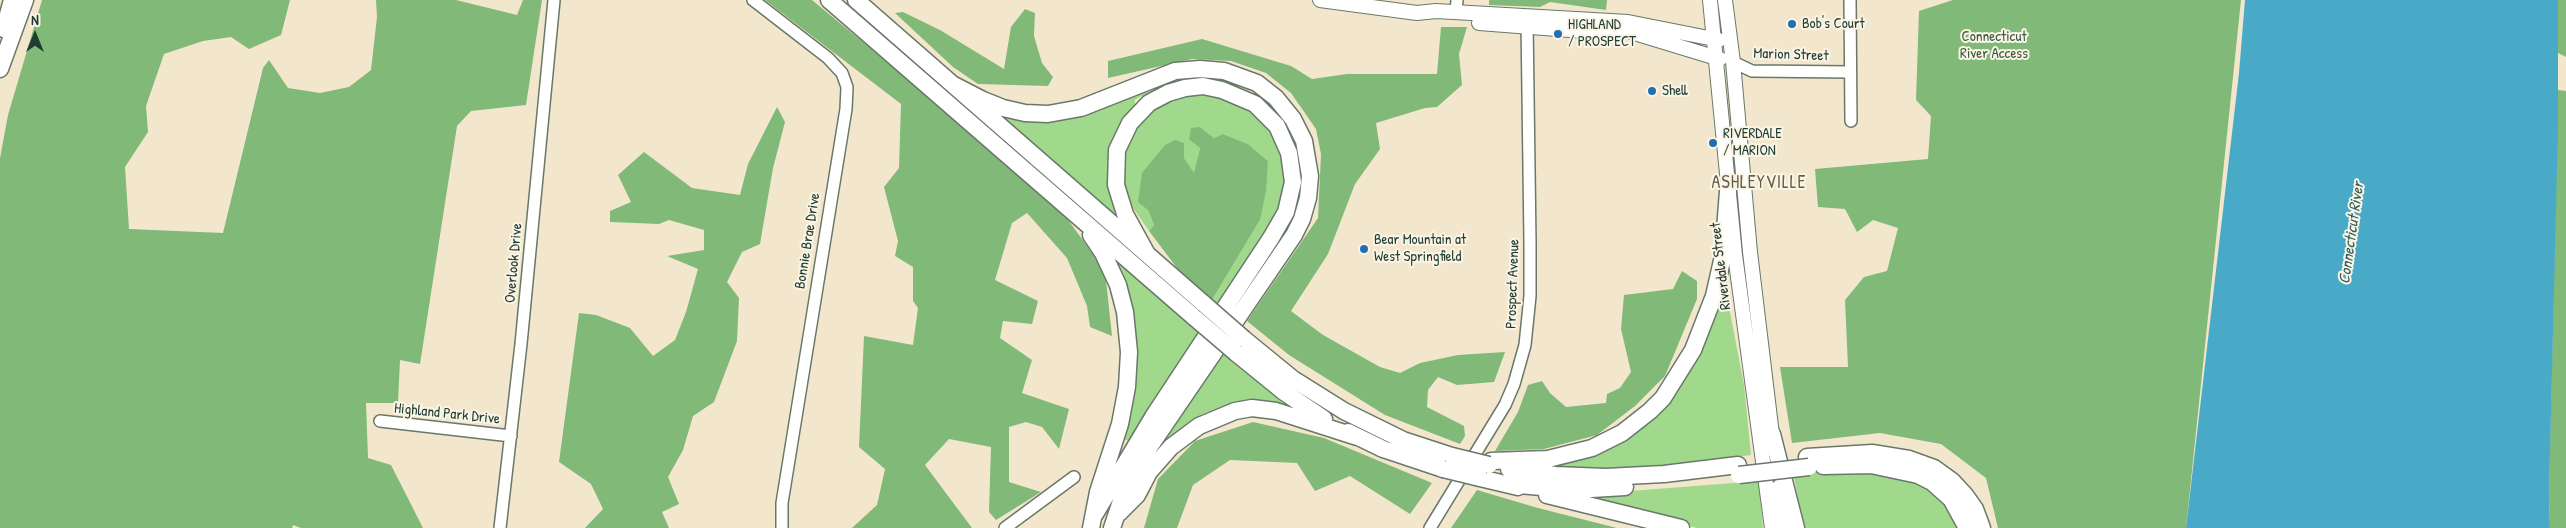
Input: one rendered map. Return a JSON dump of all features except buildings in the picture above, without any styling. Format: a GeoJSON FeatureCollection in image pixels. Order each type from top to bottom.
{"type":"FeatureCollection","features":[{"type":"Feature","properties":{"kind":"highway"},"geometry":{"type":"LineString","coordinates":[[0,45],[12,0]]}},
{"type":"Feature","properties":{"kind":"highway"},"geometry":{"type":"LineString","coordinates":[[0,69],[25,0]]}},
{"type":"Feature","properties":{"kind":"highway"},"geometry":{"type":"LineString","coordinates":[[829,0],[1078,217],[1199,311],[1240,346],[1290,397],[1321,418],[1357,437],[1406,458],[1555,475],[1606,477],[1739,470]]}},
{"type":"Feature","properties":{"kind":"highway"},"geometry":{"type":"LineString","coordinates":[[856,0],[1146,254],[1199,311]]}},
{"type":"Feature","properties":{"kind":"highway"},"geometry":{"type":"LineString","coordinates":[[952,84],[1003,108],[1025,113],[1048,114],[1088,105],[1175,72],[1200,69],[1224,71],[1257,83],[1276,98],[1294,119],[1304,141],[1310,176],[1308,198],[1302,219],[1294,235],[1144,455],[1124,492],[1114,522]]}},
{"type":"Feature","properties":{"kind":"highway"},"geometry":{"type":"LineString","coordinates":[[1093,521],[1153,417],[1271,238],[1286,212],[1293,182],[1290,153],[1277,126],[1255,104],[1222,90],[1203,86],[1185,88],[1154,100],[1141,109],[1130,123],[1117,150],[1116,185],[1126,214],[1146,254]]}},
{"type":"Feature","properties":{"kind":"highway"},"geometry":{"type":"LineString","coordinates":[[1240,346],[1344,411],[1396,437],[1454,462],[1487,468],[1548,460],[1592,448],[1629,428],[1663,398],[1694,350],[1714,296],[1723,256],[1728,191]]}},
{"type":"Feature","properties":{"kind":"highway"},"geometry":{"type":"LineString","coordinates":[[1078,217],[1103,253],[1113,274],[1125,312],[1129,339],[1129,364],[1125,399],[1117,432],[1098,492],[1093,521]]}},
{"type":"Feature","properties":{"kind":"highway"},"geometry":{"type":"LineString","coordinates":[[1114,522],[1137,495],[1149,472],[1171,447],[1199,426],[1226,414],[1244,409],[1268,409],[1357,437]]}},
{"type":"Feature","properties":{"kind":"highway"},"geometry":{"type":"LineString","coordinates":[[1772,434],[1796,528]]}},
{"type":"Feature","properties":{"kind":"highway"},"geometry":{"type":"LineString","coordinates":[[1508,484],[1546,489],[1589,489],[1808,462],[1850,453],[1878,454],[1909,459],[1934,468],[1952,480],[1966,495],[1975,509],[1982,528]]}},
{"type":"Feature","properties":{"kind":"highway"},"geometry":{"type":"LineString","coordinates":[[1808,462],[1871,466],[1918,475],[1932,482],[1951,499],[1967,528]]}},
{"type":"Feature","properties":{"kind":"highway"},"geometry":{"type":"LineString","coordinates":[[1487,468],[1508,484],[1681,528]]}},
{"type":"Feature","properties":{"kind":"main road"},"geometry":{"type":"LineString","coordinates":[[1320,0],[1417,13],[1434,19],[1526,22],[1634,22],[1713,40],[1730,40]]}},
{"type":"Feature","properties":{"kind":"main road","name":"Riverdale Street"},"geometry":{"type":"LineString","coordinates":[[1710,0],[1728,191],[1757,426],[1772,528]]}},
{"type":"Feature","properties":{"kind":"main road","name":"Riverdale Street"},"geometry":{"type":"LineString","coordinates":[[1725,0],[1733,62],[1750,252],[1785,528]]}},
{"type":"Feature","properties":{"kind":"main road"},"geometry":{"type":"LineString","coordinates":[[1417,13],[1456,6],[1526,22],[1583,31],[1628,31],[1714,58],[1733,62]]}},
{"type":"Feature","properties":{"kind":"street","name":"Overlook Drive"},"geometry":{"type":"LineString","coordinates":[[500,528],[511,436],[554,0]]}},
{"type":"Feature","properties":{"kind":"street","name":"Bonnie Brae Drive"},"geometry":{"type":"LineString","coordinates":[[754,0],[828,58],[842,73],[846,88],[846,109],[782,503],[782,528]]}},
{"type":"Feature","properties":{"kind":"street"},"geometry":{"type":"LineString","coordinates":[[1850,0],[1851,121]]}},
{"type":"Feature","properties":{"kind":"street","name":"Prospect Avenue"},"geometry":{"type":"LineString","coordinates":[[1430,528],[1505,404],[1518,371],[1526,340],[1530,296],[1526,22]]}},
{"type":"Feature","properties":{"kind":"street","name":"Marion Street"},"geometry":{"type":"LineString","coordinates":[[1733,62],[1752,71],[1850,72]]}},
{"type":"Feature","properties":{"kind":"street","name":"Highland Park Drive"},"geometry":{"type":"LineString","coordinates":[[380,421],[511,436]]}},
{"type":"Feature","properties":{"kind":"street"},"geometry":{"type":"LineString","coordinates":[[1005,528],[1074,477]]}},
{"type":"Feature","properties":{"kind":"green space"},"geometry":{"type":"Polygon","coordinates":[[[42,0],[290,0],[281,35],[249,49],[231,37],[203,41],[164,54],[146,106],[148,132],[125,167],[129,229],[223,233],[263,68],[269,60],[288,88],[320,93],[349,87],[371,70],[377,17],[376,0],[456,0],[517,15],[523,0],[542,0],[526,105],[471,111],[457,126],[420,364],[400,360],[398,403],[366,403],[368,458],[391,465],[423,528],[301,528],[293,525],[292,528],[0,528],[0,158],[8,115],[42,0]]]}},
{"type":"Feature","properties":{"kind":"green space"},"geometry":{"type":"Polygon","coordinates":[[[765,0],[812,0],[958,121],[1061,210],[1105,271],[1112,336],[1090,327],[1087,306],[1067,258],[1027,213],[1012,223],[995,280],[1038,301],[1032,324],[1003,321],[1000,338],[1032,360],[1022,393],[1069,409],[1059,449],[1042,427],[1026,422],[1009,427],[1009,482],[1041,492],[996,520],[989,512],[991,447],[949,439],[925,465],[972,528],[852,528],[877,505],[885,469],[859,447],[864,336],[913,345],[918,308],[913,301],[913,267],[895,256],[898,241],[884,187],[899,168],[901,104],[765,0]]]}},
{"type":"Feature","properties":{"kind":"green space"},"geometry":{"type":"Polygon","coordinates":[[[1489,0],[1607,0],[1606,10],[1550,2],[1540,7],[1489,5],[1489,0]]]}},
{"type":"Feature","properties":{"kind":"green space","name":"Connecticut River Access"},"geometry":{"type":"Polygon","coordinates":[[[1953,0],[2241,0],[2186,528],[1998,528],[1986,478],[1941,444],[1880,433],[1792,443],[1780,367],[1848,367],[1845,300],[1864,277],[1887,271],[1898,228],[1873,220],[1857,232],[1845,209],[1818,207],[1815,169],[1928,159],[1931,116],[1916,100],[1919,11],[1953,0]]]}},
{"type":"Feature","properties":{"kind":"green space"},"geometry":{"type":"Polygon","coordinates":[[[2558,0],[2566,0],[2566,57],[2558,53],[2558,0]]]}},
{"type":"Feature","properties":{"kind":"green space"},"geometry":{"type":"Polygon","coordinates":[[[1025,9],[1035,13],[1034,36],[1042,63],[1053,77],[1048,86],[978,84],[953,67],[895,13],[903,12],[940,30],[1004,69],[1011,27],[1025,9]]]}},
{"type":"Feature","properties":{"kind":"green space"},"geometry":{"type":"Polygon","coordinates":[[[1441,27],[1467,27],[1459,54],[1462,85],[1437,107],[1425,108],[1376,123],[1380,149],[1355,184],[1328,254],[1291,311],[1323,335],[1380,367],[1400,373],[1420,363],[1458,355],[1505,352],[1494,382],[1457,385],[1438,377],[1428,390],[1427,407],[1464,426],[1465,436],[1460,444],[1385,415],[1289,355],[1247,321],[1318,218],[1321,154],[1316,129],[1291,93],[1266,73],[1231,61],[1192,59],[1108,78],[1108,61],[1202,39],[1291,66],[1312,79],[1347,74],[1437,74],[1441,27]]]}},
{"type":"Feature","properties":{"kind":"green space"},"geometry":{"type":"Polygon","coordinates":[[[1149,87],[1152,90],[1135,100],[1135,105],[1122,122],[1113,141],[1108,162],[1109,186],[1116,210],[1112,214],[994,114],[1019,118],[1149,87]]]}},
{"type":"Feature","properties":{"kind":"green space"},"geometry":{"type":"Polygon","coordinates":[[[2558,90],[2566,91],[2566,528],[2550,528],[2549,497],[2558,90]]]}},
{"type":"Feature","properties":{"kind":"green space"},"geometry":{"type":"Polygon","coordinates":[[[1200,92],[1228,96],[1251,109],[1270,129],[1282,153],[1285,178],[1279,209],[1261,241],[1218,305],[1212,300],[1260,220],[1268,161],[1248,144],[1223,134],[1214,138],[1200,127],[1200,148],[1194,174],[1184,158],[1183,143],[1148,210],[1154,225],[1149,231],[1131,205],[1122,176],[1124,152],[1132,130],[1150,110],[1173,97],[1200,92]]]}},
{"type":"Feature","properties":{"kind":"green space"},"geometry":{"type":"Polygon","coordinates":[[[777,107],[785,122],[773,168],[760,244],[742,252],[727,282],[739,298],[737,341],[714,402],[693,416],[683,450],[668,477],[679,504],[662,512],[669,528],[585,528],[603,509],[591,484],[559,462],[579,313],[596,315],[630,328],[653,356],[675,340],[686,312],[698,269],[667,256],[704,250],[704,230],[669,220],[659,224],[610,222],[610,211],[631,202],[618,175],[644,152],[692,188],[740,195],[748,164],[777,107]]]}},
{"type":"Feature","properties":{"kind":"green space"},"geometry":{"type":"Polygon","coordinates":[[[1200,127],[1214,138],[1223,134],[1248,144],[1268,161],[1266,191],[1260,220],[1212,300],[1177,268],[1149,231],[1154,225],[1148,210],[1138,202],[1142,173],[1165,145],[1175,140],[1184,143],[1184,158],[1194,173],[1200,148],[1189,139],[1191,128],[1200,127]]]}},
{"type":"Feature","properties":{"kind":"green space"},"geometry":{"type":"Polygon","coordinates":[[[1116,260],[1198,330],[1197,336],[1130,441],[1120,439],[1128,408],[1116,260]]]}},
{"type":"Feature","properties":{"kind":"green space"},"geometry":{"type":"Polygon","coordinates":[[[1682,271],[1697,281],[1697,299],[1665,376],[1635,406],[1597,435],[1544,449],[1495,451],[1518,412],[1528,385],[1542,381],[1550,393],[1566,407],[1606,403],[1607,394],[1620,388],[1631,372],[1621,329],[1624,295],[1673,289],[1682,271]]]}},
{"type":"Feature","properties":{"kind":"green space"},"geometry":{"type":"Polygon","coordinates":[[[1725,286],[1744,385],[1751,455],[1635,468],[1586,470],[1545,467],[1649,419],[1715,308],[1725,286]]]}},
{"type":"Feature","properties":{"kind":"green space"},"geometry":{"type":"Polygon","coordinates":[[[1220,350],[1294,408],[1265,400],[1233,402],[1200,415],[1158,446],[1220,350]]]}},
{"type":"Feature","properties":{"kind":"green space"},"geometry":{"type":"Polygon","coordinates":[[[1253,422],[1324,438],[1432,483],[1410,514],[1350,476],[1315,491],[1297,463],[1230,460],[1193,485],[1177,528],[1144,528],[1158,479],[1195,441],[1253,422]]]}},
{"type":"Feature","properties":{"kind":"green space"},"geometry":{"type":"Polygon","coordinates":[[[1848,470],[1905,477],[1937,492],[1956,514],[1959,528],[1804,528],[1794,478],[1816,472],[1848,470]]]}},
{"type":"Feature","properties":{"kind":"green space"},"geometry":{"type":"Polygon","coordinates":[[[1759,481],[1763,528],[1697,528],[1596,499],[1592,494],[1759,481]]]}},
{"type":"Feature","properties":{"kind":"green space"},"geometry":{"type":"Polygon","coordinates":[[[1477,490],[1538,508],[1617,528],[1451,528],[1477,490]]]}},
{"type":"Feature","properties":{"kind":"water","name":"Connecticut River"},"geometry":{"type":"Polygon","coordinates":[[[2245,0],[2558,0],[2558,127],[2549,497],[2550,528],[2186,528],[2239,73],[2245,0]]]}},
{"type":"Feature","properties":{"kind":"place","name":"Bob's Court"},"geometry":{"type":"Point","coordinates":[1792,24]}},
{"type":"Feature","properties":{"kind":"place","name":"HIGHLAND / PROSPECT"},"geometry":{"type":"Point","coordinates":[1558,34]}},
{"type":"Feature","properties":{"kind":"place","name":"Shell"},"geometry":{"type":"Point","coordinates":[1652,91]}},
{"type":"Feature","properties":{"kind":"place","name":"RIVERDALE / MARION"},"geometry":{"type":"Point","coordinates":[1713,143]}},
{"type":"Feature","properties":{"kind":"place","name":"Bear Mountain at West Springfield"},"geometry":{"type":"Point","coordinates":[1364,249]}},
{"type":"Feature","properties":{"kind":"district","name":"ASHLEYVILLE"},"geometry":{"type":"Point","coordinates":[1759,183]}}]}
